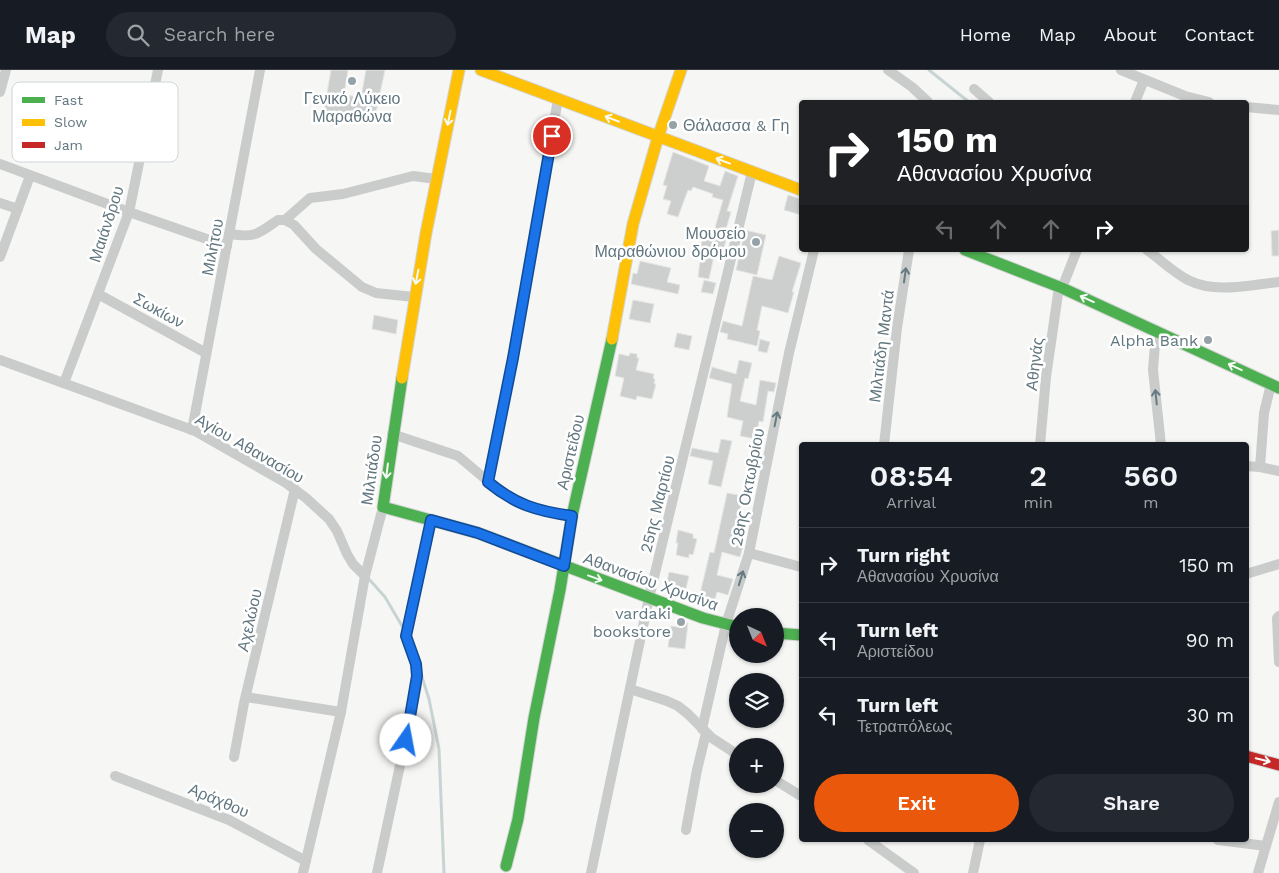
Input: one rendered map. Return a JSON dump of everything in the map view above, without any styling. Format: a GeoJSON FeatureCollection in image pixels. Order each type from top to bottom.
{"type":"FeatureCollection","features":[{"type":"Feature","properties":{"kind":"main road","name":"Μιλτιάδου"},"geometry":{"type":"LineString","coordinates":[[383,507],[392,434],[414,297],[459,70]]}},
{"type":"Feature","properties":{"kind":"main road"},"geometry":{"type":"LineString","coordinates":[[481,70],[799,189]]}},
{"type":"Feature","properties":{"kind":"main road","name":"Αριστείδου"},"geometry":{"type":"LineString","coordinates":[[506,866],[518,819],[534,718],[572,516],[608,363],[633,224],[680,70]]}},
{"type":"Feature","properties":{"kind":"main road"},"geometry":{"type":"LineString","coordinates":[[970,252],[1061,288],[1275,386]]}},
{"type":"Feature","properties":{"kind":"main road","name":"Αθανασίου Χρυσίνα"},"geometry":{"type":"LineString","coordinates":[[383,507],[478,533],[703,618],[729,625]]}},
{"type":"Feature","properties":{"kind":"main road"},"geometry":{"type":"LineString","coordinates":[[784,634],[799,636]]}},
{"type":"Feature","properties":{"kind":"main road"},"geometry":{"type":"LineString","coordinates":[[1249,757],[1279,765]]}},
{"type":"Feature","properties":{"kind":"street"},"geometry":{"type":"LineString","coordinates":[[0,92],[6,70]]}},
{"type":"Feature","properties":{"kind":"street","name":"Μιλήτου"},"geometry":{"type":"LineString","coordinates":[[192,430],[260,70]]}},
{"type":"Feature","properties":{"kind":"street"},"geometry":{"type":"LineString","coordinates":[[888,70],[912,87],[926,100]]}},
{"type":"Feature","properties":{"kind":"street"},"geometry":{"type":"LineString","coordinates":[[1121,70],[1134,73],[1144,80],[1185,96],[1201,100]]}},
{"type":"Feature","properties":{"kind":"street"},"geometry":{"type":"LineString","coordinates":[[1136,100],[1144,80]]}},
{"type":"Feature","properties":{"kind":"street"},"geometry":{"type":"LineString","coordinates":[[974,89],[987,100]]}},
{"type":"Feature","properties":{"kind":"street"},"geometry":{"type":"LineString","coordinates":[[488,482],[515,349],[558,99]]}},
{"type":"Feature","properties":{"kind":"street"},"geometry":{"type":"LineString","coordinates":[[1249,107],[1279,110]]}},
{"type":"Feature","properties":{"kind":"street","name":"Μαιάνδρου"},"geometry":{"type":"LineString","coordinates":[[64,383],[129,212],[139,162]]}},
{"type":"Feature","properties":{"kind":"street"},"geometry":{"type":"LineString","coordinates":[[0,164],[129,212],[228,246]]}},
{"type":"Feature","properties":{"kind":"street","name":"25ης Μαρτίου"},"geometry":{"type":"LineString","coordinates":[[591,873],[649,598],[752,172]]}},
{"type":"Feature","properties":{"kind":"street"},"geometry":{"type":"LineString","coordinates":[[0,256],[30,176]]}},
{"type":"Feature","properties":{"kind":"street"},"geometry":{"type":"LineString","coordinates":[[285,220],[310,198],[343,194],[413,176],[436,179]]}},
{"type":"Feature","properties":{"kind":"street"},"geometry":{"type":"LineString","coordinates":[[0,203],[18,209]]}},
{"type":"Feature","properties":{"kind":"street"},"geometry":{"type":"LineString","coordinates":[[230,234],[251,236],[268,228],[278,220],[285,220],[294,225],[313,245],[358,285],[376,293],[414,297]]}},
{"type":"Feature","properties":{"kind":"street","name":"28ης Οκτωβρίου"},"geometry":{"type":"LineString","coordinates":[[736,608],[789,353],[814,252]]}},
{"type":"Feature","properties":{"kind":"street","name":"Μιλτιάδη Μαντά"},"geometry":{"type":"LineString","coordinates":[[884,442],[897,328],[909,252]]}},
{"type":"Feature","properties":{"kind":"street","name":"Αθηνάς"},"geometry":{"type":"LineString","coordinates":[[1040,442],[1046,377],[1061,288],[1076,252]]}},
{"type":"Feature","properties":{"kind":"street"},"geometry":{"type":"LineString","coordinates":[[1150,252],[1181,276],[1203,286],[1227,288],[1279,282]]}},
{"type":"Feature","properties":{"kind":"street","name":"Σωκίων"},"geometry":{"type":"LineString","coordinates":[[98,294],[206,353]]}},
{"type":"Feature","properties":{"kind":"street"},"geometry":{"type":"LineString","coordinates":[[1156,330],[1153,370],[1161,442]]}},
{"type":"Feature","properties":{"kind":"street","name":"Αγίου Αθανασίου"},"geometry":{"type":"LineString","coordinates":[[0,360],[192,430],[295,490],[329,519],[353,564],[365,576]]}},
{"type":"Feature","properties":{"kind":"street"},"geometry":{"type":"LineString","coordinates":[[1260,467],[1264,413],[1275,386]]}},
{"type":"Feature","properties":{"kind":"street"},"geometry":{"type":"LineString","coordinates":[[392,434],[458,456],[504,494],[524,505],[572,516]]}},
{"type":"Feature","properties":{"kind":"street"},"geometry":{"type":"LineString","coordinates":[[1249,466],[1279,471]]}},
{"type":"Feature","properties":{"kind":"street","name":"Αχελώου"},"geometry":{"type":"LineString","coordinates":[[234,757],[246,697],[295,490]]}},
{"type":"Feature","properties":{"kind":"street","name":"Μιλτιάδου"},"geometry":{"type":"LineString","coordinates":[[303,873],[341,712],[365,576],[383,507]]}},
{"type":"Feature","properties":{"kind":"street"},"geometry":{"type":"LineString","coordinates":[[377,873],[417,686],[416,664],[406,636],[431,520]]}},
{"type":"Feature","properties":{"kind":"street"},"geometry":{"type":"LineString","coordinates":[[749,553],[799,566]]}},
{"type":"Feature","properties":{"kind":"street"},"geometry":{"type":"LineString","coordinates":[[1249,573],[1279,564]]}},
{"type":"Feature","properties":{"kind":"street"},"geometry":{"type":"LineString","coordinates":[[1279,616],[1277,618],[1279,662]]}},
{"type":"Feature","properties":{"kind":"street","name":"28ης Οκτωβρίου"},"geometry":{"type":"LineString","coordinates":[[686,830],[704,731],[729,637]]}},
{"type":"Feature","properties":{"kind":"street"},"geometry":{"type":"LineString","coordinates":[[630,689],[678,706],[704,731],[729,749]]}},
{"type":"Feature","properties":{"kind":"street"},"geometry":{"type":"LineString","coordinates":[[246,697],[341,712]]}},
{"type":"Feature","properties":{"kind":"street","name":"Αράχθου"},"geometry":{"type":"LineString","coordinates":[[115,776],[230,820],[306,862]]}},
{"type":"Feature","properties":{"kind":"street"},"geometry":{"type":"LineString","coordinates":[[784,786],[799,795]]}},
{"type":"Feature","properties":{"kind":"street"},"geometry":{"type":"LineString","coordinates":[[1258,873],[1279,802]]}},
{"type":"Feature","properties":{"kind":"street"},"geometry":{"type":"LineString","coordinates":[[871,842],[914,873]]}},
{"type":"Feature","properties":{"kind":"street"},"geometry":{"type":"LineString","coordinates":[[973,873],[980,842]]}},
{"type":"Feature","properties":{"kind":"street"},"geometry":{"type":"LineString","coordinates":[[1234,842],[1266,846]]}},
{"type":"Feature","properties":{"kind":"street"},"geometry":{"type":"LineString","coordinates":[[897,873],[898,861]]}},
{"type":"Feature","properties":{"kind":"building"},"geometry":{"type":"Polygon","coordinates":[[[331,70],[348,70],[344,95],[361,97],[366,70],[385,70],[374,122],[323,115],[331,70]]]}},
{"type":"Feature","properties":{"kind":"building"},"geometry":{"type":"Polygon","coordinates":[[[673,152],[709,166],[704,181],[720,186],[725,171],[738,176],[727,211],[731,212],[724,236],[727,237],[722,254],[715,252],[709,279],[698,277],[701,253],[699,252],[703,236],[712,238],[723,200],[712,197],[713,194],[693,187],[691,191],[688,190],[678,217],[667,214],[671,201],[663,199],[667,186],[663,185],[673,152]]]}},
{"type":"Feature","properties":{"kind":"building"},"geometry":{"type":"Polygon","coordinates":[[[788,195],[799,198],[799,214],[784,210],[788,195]]]}},
{"type":"Feature","properties":{"kind":"building"},"geometry":{"type":"Polygon","coordinates":[[[745,230],[766,235],[757,275],[736,270],[745,230]]]}},
{"type":"Feature","properties":{"kind":"building"},"geometry":{"type":"Polygon","coordinates":[[[1279,230],[1279,256],[1272,256],[1271,231],[1279,230]]]}},
{"type":"Feature","properties":{"kind":"building"},"geometry":{"type":"Polygon","coordinates":[[[779,256],[801,263],[788,313],[762,306],[757,330],[760,331],[757,346],[727,339],[728,334],[720,332],[723,321],[742,326],[753,276],[772,280],[779,256]]]}},
{"type":"Feature","properties":{"kind":"building"},"geometry":{"type":"Polygon","coordinates":[[[640,261],[671,268],[667,282],[680,285],[678,294],[631,284],[633,273],[637,274],[640,261]]]}},
{"type":"Feature","properties":{"kind":"building"},"geometry":{"type":"Polygon","coordinates":[[[704,280],[716,283],[713,294],[701,292],[704,280]]]}},
{"type":"Feature","properties":{"kind":"building"},"geometry":{"type":"Polygon","coordinates":[[[633,300],[654,304],[650,323],[629,319],[633,300]]]}},
{"type":"Feature","properties":{"kind":"building"},"geometry":{"type":"Polygon","coordinates":[[[374,315],[398,320],[396,334],[372,329],[374,315]]]}},
{"type":"Feature","properties":{"kind":"building"},"geometry":{"type":"Polygon","coordinates":[[[677,333],[692,336],[689,350],[674,347],[677,333]]]}},
{"type":"Feature","properties":{"kind":"building"},"geometry":{"type":"Polygon","coordinates":[[[760,339],[770,342],[767,353],[758,351],[760,339]]]}},
{"type":"Feature","properties":{"kind":"building"},"geometry":{"type":"Polygon","coordinates":[[[630,353],[637,354],[637,358],[639,358],[636,370],[654,374],[654,384],[656,384],[652,399],[637,396],[636,400],[620,396],[624,378],[615,376],[619,354],[629,356],[630,353]]]}},
{"type":"Feature","properties":{"kind":"building"},"geometry":{"type":"Polygon","coordinates":[[[739,360],[752,363],[748,379],[745,378],[740,401],[756,405],[760,380],[776,383],[774,392],[768,391],[763,422],[759,421],[756,439],[740,436],[743,421],[727,417],[732,384],[709,378],[712,367],[736,374],[739,360]]]}},
{"type":"Feature","properties":{"kind":"building"},"geometry":{"type":"Polygon","coordinates":[[[721,439],[732,441],[721,487],[708,484],[713,461],[690,456],[692,448],[718,453],[721,439]]]}},
{"type":"Feature","properties":{"kind":"building"},"geometry":{"type":"Polygon","coordinates":[[[727,493],[743,496],[738,522],[745,524],[740,545],[743,546],[740,557],[722,552],[717,575],[733,579],[728,595],[717,592],[714,604],[702,601],[699,598],[710,552],[714,553],[727,493]]]}},
{"type":"Feature","properties":{"kind":"building"},"geometry":{"type":"Polygon","coordinates":[[[678,530],[693,534],[693,538],[697,539],[693,555],[689,554],[689,558],[676,555],[678,530]]]}},
{"type":"Feature","properties":{"kind":"building"},"geometry":{"type":"Polygon","coordinates":[[[669,572],[689,576],[684,596],[665,592],[669,572]]]}},
{"type":"Feature","properties":{"kind":"building"},"geometry":{"type":"Polygon","coordinates":[[[678,619],[688,623],[685,649],[668,647],[671,626],[678,627],[678,619]]]}},
{"type":"Feature","properties":{"kind":"waterway"},"geometry":{"type":"LineString","coordinates":[[929,70],[966,100]]}},
{"type":"Feature","properties":{"kind":"waterway"},"geometry":{"type":"LineString","coordinates":[[368,578],[385,597],[402,626]]}},
{"type":"Feature","properties":{"kind":"waterway"},"geometry":{"type":"LineString","coordinates":[[420,671],[429,699],[439,749],[444,873]]}},
{"type":"Feature","properties":{"kind":"traffic: fast"},"geometry":{"type":"LineString","coordinates":[[970,252],[1062,288],[1279,388]]}},
{"type":"Feature","properties":{"kind":"traffic: fast"},"geometry":{"type":"LineString","coordinates":[[506,866],[518,819],[534,718],[560,590],[572,516],[612,339]]}},
{"type":"Feature","properties":{"kind":"traffic: fast"},"geometry":{"type":"LineString","coordinates":[[402,378],[383,507],[478,533],[703,618],[729,625]]}},
{"type":"Feature","properties":{"kind":"traffic: fast"},"geometry":{"type":"LineString","coordinates":[[784,634],[799,635]]}},
{"type":"Feature","properties":{"kind":"traffic: slow"},"geometry":{"type":"LineString","coordinates":[[402,378],[426,233],[459,70]]}},
{"type":"Feature","properties":{"kind":"traffic: slow"},"geometry":{"type":"LineString","coordinates":[[481,70],[799,189]]}},
{"type":"Feature","properties":{"kind":"traffic: slow"},"geometry":{"type":"LineString","coordinates":[[612,339],[633,224],[658,137],[681,70]]}},
{"type":"Feature","properties":{"kind":"traffic: jam"},"geometry":{"type":"LineString","coordinates":[[1249,757],[1279,765]]}},
{"type":"Feature","properties":{"kind":"place","name":"Γενικό Λύκειο Μαραθώνα"},"geometry":{"type":"Point","coordinates":[352,81]}},
{"type":"Feature","properties":{"kind":"place","name":"Θάλασσα & Γη"},"geometry":{"type":"Point","coordinates":[673,125]}},
{"type":"Feature","properties":{"kind":"place","name":"Μουσείο Μαραθώνιου δρόμου"},"geometry":{"type":"Point","coordinates":[756,242]}},
{"type":"Feature","properties":{"kind":"place","name":"Alpha Bank"},"geometry":{"type":"Point","coordinates":[1208,340]}},
{"type":"Feature","properties":{"kind":"place","name":"vardaki bookstore"},"geometry":{"type":"Point","coordinates":[681,622]}},
{"type":"Feature","properties":{"kind":"route"},"geometry":{"type":"LineString","coordinates":[[406,740],[417,686],[416,664],[406,636],[431,520],[478,533],[564,566],[572,516],[524,505],[488,482],[513,358],[552,136]]}}]}
